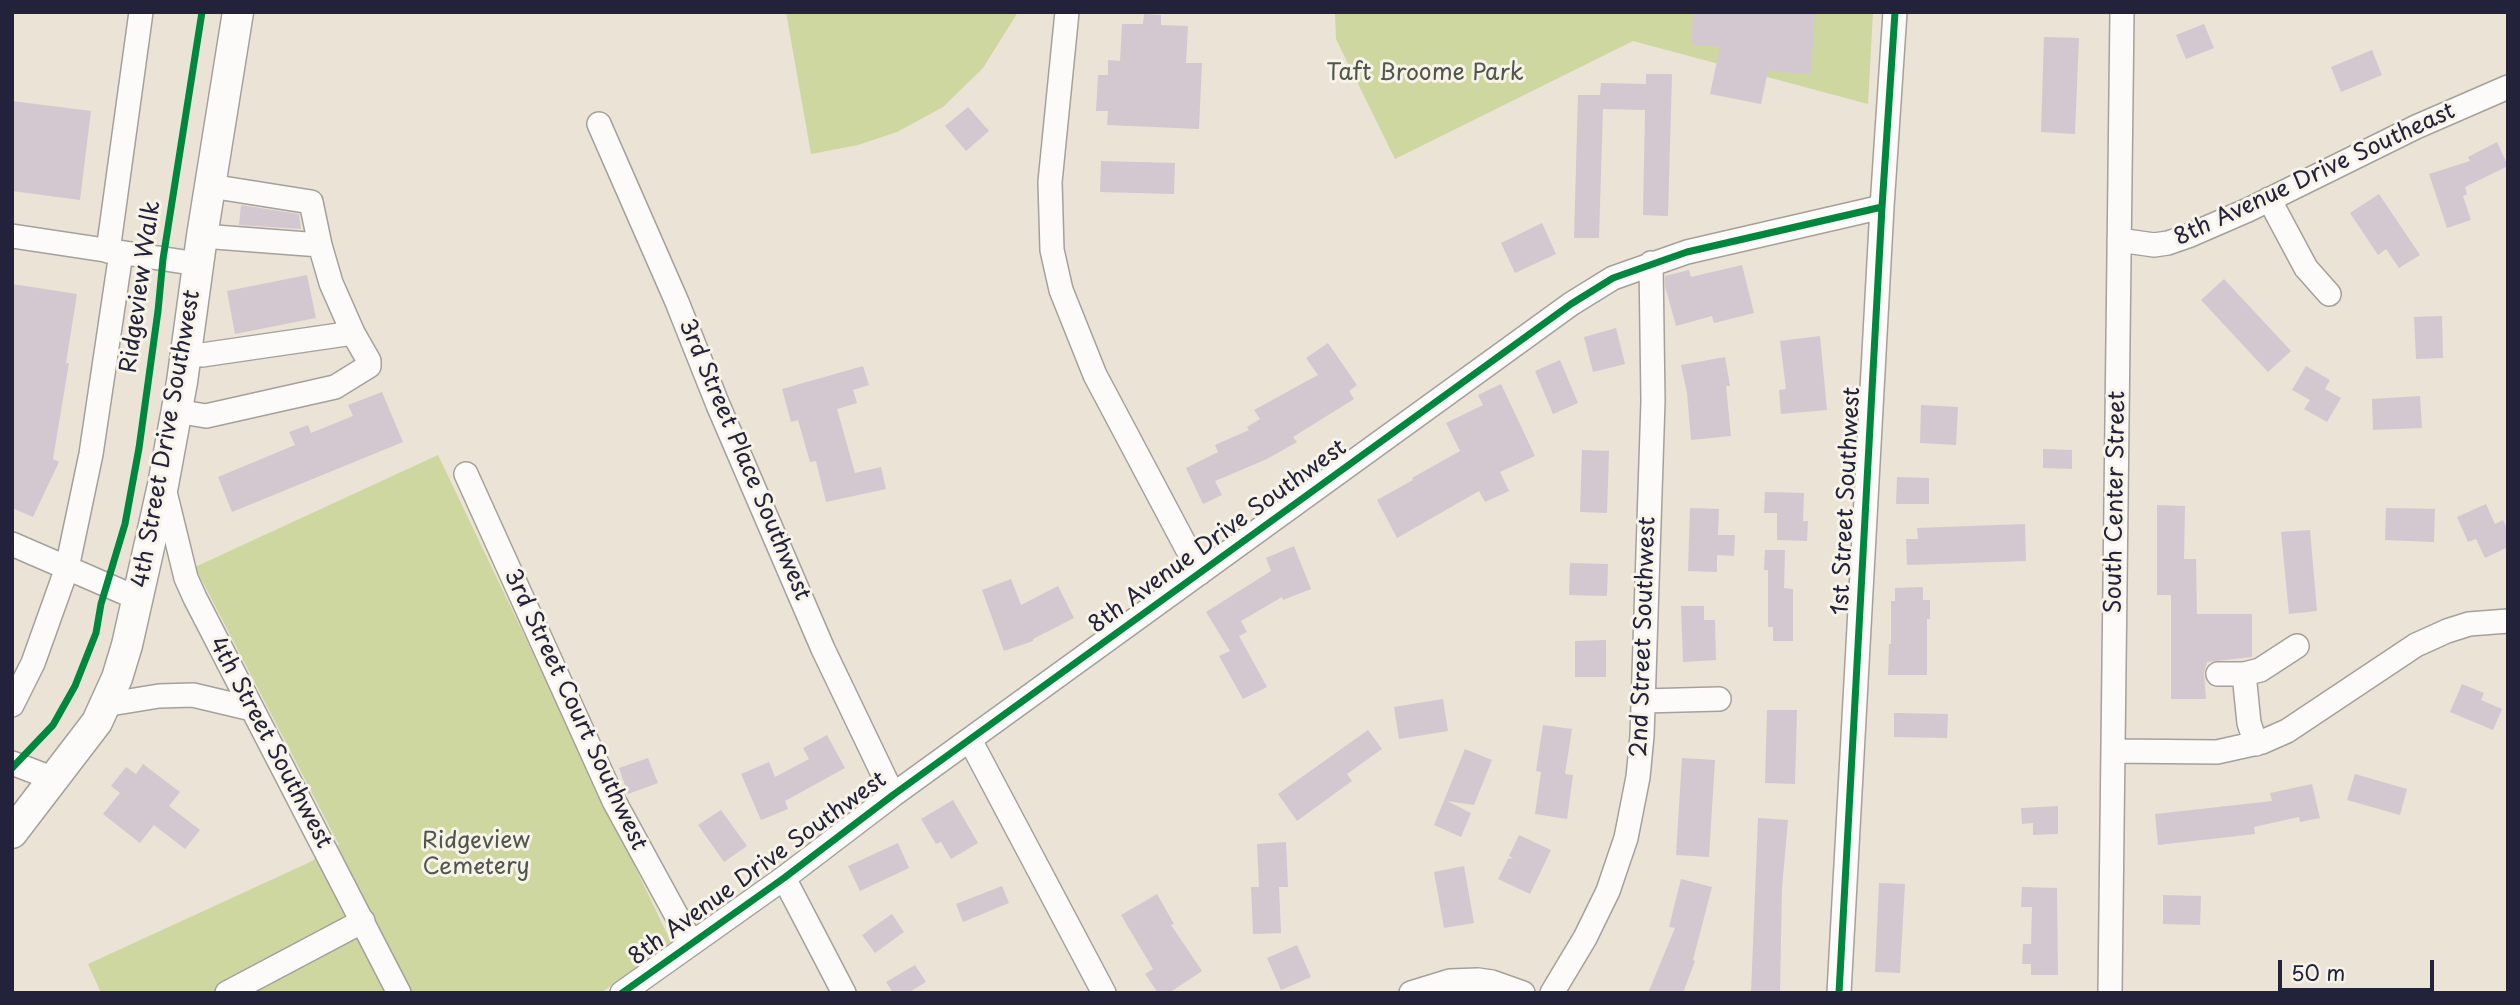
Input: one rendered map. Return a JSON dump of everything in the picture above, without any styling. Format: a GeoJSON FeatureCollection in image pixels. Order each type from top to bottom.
{"type":"FeatureCollection","features":[{"type":"Feature","properties":{"kind":"main road","name":"4th Street Drive Southwest"},"geometry":{"type":"LineString","coordinates":[[12,833],[97,722],[117,678],[139,598],[163,485],[238,12]]}},
{"type":"Feature","properties":{"kind":"street"},"geometry":{"type":"LineString","coordinates":[[14,695],[33,663],[67,568],[91,454],[141,12]]}},
{"type":"Feature","properties":{"kind":"street"},"geometry":{"type":"LineString","coordinates":[[1067,12],[1050,182],[1052,250],[1061,290],[1095,375],[1200,573]]}},
{"type":"Feature","properties":{"kind":"street","name":"1st Street Southwest"},"geometry":{"type":"LineString","coordinates":[[1839,993],[1895,12]]}},
{"type":"Feature","properties":{"kind":"street","name":"South Center Street"},"geometry":{"type":"LineString","coordinates":[[2110,993],[2122,12]]}},
{"type":"Feature","properties":{"kind":"street","name":"8th Avenue Drive Southeast"},"geometry":{"type":"LineString","coordinates":[[2119,240],[2140,245],[2168,243],[2189,236],[2508,86]]}},
{"type":"Feature","properties":{"kind":"street","name":"3rd Street Place Southwest"},"geometry":{"type":"LineString","coordinates":[[598,124],[677,302],[718,405],[823,649],[893,795]]}},
{"type":"Feature","properties":{"kind":"street"},"geometry":{"type":"LineString","coordinates":[[176,411],[206,416],[335,387],[369,366],[331,283],[311,202],[210,186]]}},
{"type":"Feature","properties":{"kind":"street"},"geometry":{"type":"LineString","coordinates":[[2269,199],[2306,268],[2329,294]]}},
{"type":"Feature","properties":{"kind":"street","name":"8th Avenue Drive Southwest"},"geometry":{"type":"LineString","coordinates":[[622,993],[784,878],[893,795],[1571,304],[1613,278],[1651,262],[1687,251],[1882,207]]}},
{"type":"Feature","properties":{"kind":"street"},"geometry":{"type":"LineString","coordinates":[[12,236],[115,252],[320,245]]}},
{"type":"Feature","properties":{"kind":"street","name":"2nd Street Southwest"},"geometry":{"type":"LineString","coordinates":[[1552,993],[1585,938],[1608,891],[1626,838],[1639,776],[1653,401],[1651,262]]}},
{"type":"Feature","properties":{"kind":"street"},"geometry":{"type":"LineString","coordinates":[[185,354],[202,355],[353,333]]}},
{"type":"Feature","properties":{"kind":"street","name":"3rd Street Court Southwest"},"geometry":{"type":"LineString","coordinates":[[466,474],[614,801],[691,942]]}},
{"type":"Feature","properties":{"kind":"street","name":"4th Street Southwest"},"geometry":{"type":"LineString","coordinates":[[163,485],[186,578],[399,993]]}},
{"type":"Feature","properties":{"kind":"street"},"geometry":{"type":"LineString","coordinates":[[12,544],[139,598]]}},
{"type":"Feature","properties":{"kind":"street"},"geometry":{"type":"LineString","coordinates":[[2113,751],[2217,752],[2256,744],[2287,731],[2416,645],[2469,624],[2508,621]]}},
{"type":"Feature","properties":{"kind":"street"},"geometry":{"type":"LineString","coordinates":[[2218,674],[2244,674],[2260,670],[2297,646]]}},
{"type":"Feature","properties":{"kind":"street"},"geometry":{"type":"LineString","coordinates":[[2244,674],[2249,723],[2256,744]]}},
{"type":"Feature","properties":{"kind":"street"},"geometry":{"type":"LineString","coordinates":[[104,705],[159,696],[193,695],[252,709]]}},
{"type":"Feature","properties":{"kind":"street"},"geometry":{"type":"LineString","coordinates":[[1643,702],[1719,699]]}},
{"type":"Feature","properties":{"kind":"street"},"geometry":{"type":"LineString","coordinates":[[970,740],[1104,993]]}},
{"type":"Feature","properties":{"kind":"street"},"geometry":{"type":"LineString","coordinates":[[12,762],[54,779]]}},
{"type":"Feature","properties":{"kind":"street"},"geometry":{"type":"LineString","coordinates":[[784,878],[844,993]]}},
{"type":"Feature","properties":{"kind":"street"},"geometry":{"type":"LineString","coordinates":[[227,993],[363,922]]}},
{"type":"Feature","properties":{"kind":"street"},"geometry":{"type":"LineString","coordinates":[[1411,993],[1450,981],[1478,980],[1493,982],[1523,993]]}},
{"type":"Feature","properties":{"kind":"green space"},"geometry":{"type":"Polygon","coordinates":[[[786,12],[1018,12],[983,68],[943,107],[897,132],[858,145],[811,154],[786,12]]]}},
{"type":"Feature","properties":{"kind":"green space","name":"Taft Broome Park"},"geometry":{"type":"Polygon","coordinates":[[[1335,12],[1873,12],[1868,104],[1633,41],[1395,159],[1336,39],[1335,12]]]}},
{"type":"Feature","properties":{"kind":"green space","name":"Ridgeview Cemetery"},"geometry":{"type":"Polygon","coordinates":[[[438,455],[671,942],[601,993],[101,993],[88,964],[308,863],[339,845],[195,567],[438,455]]]}},
{"type":"Feature","properties":{"kind":"building"},"geometry":{"type":"Polygon","coordinates":[[[1693,12],[1815,12],[1811,74],[1768,71],[1761,104],[1710,94],[1720,47],[1691,45],[1693,12]]]}},
{"type":"Feature","properties":{"kind":"building"},"geometry":{"type":"Polygon","coordinates":[[[1144,14],[1161,15],[1161,25],[1188,26],[1186,63],[1202,63],[1199,129],[1107,125],[1108,111],[1096,111],[1098,75],[1108,75],[1108,60],[1120,61],[1122,24],[1143,24],[1144,14]]]}},
{"type":"Feature","properties":{"kind":"building"},"geometry":{"type":"Polygon","coordinates":[[[2204,24],[2214,48],[2186,59],[2176,35],[2204,24]]]}},
{"type":"Feature","properties":{"kind":"building"},"geometry":{"type":"Polygon","coordinates":[[[2044,37],[2079,38],[2075,134],[2041,132],[2044,37]]]}},
{"type":"Feature","properties":{"kind":"building"},"geometry":{"type":"Polygon","coordinates":[[[2372,50],[2382,75],[2341,92],[2331,67],[2372,50]]]}},
{"type":"Feature","properties":{"kind":"building"},"geometry":{"type":"Polygon","coordinates":[[[1646,74],[1672,74],[1668,216],[1643,215],[1645,110],[1603,109],[1599,238],[1574,238],[1578,95],[1600,95],[1601,83],[1646,84],[1646,74]]]}},
{"type":"Feature","properties":{"kind":"building"},"geometry":{"type":"Polygon","coordinates":[[[12,101],[91,111],[80,200],[12,191],[12,101]]]}},
{"type":"Feature","properties":{"kind":"building"},"geometry":{"type":"Polygon","coordinates":[[[968,107],[989,131],[966,151],[945,126],[968,107]]]}},
{"type":"Feature","properties":{"kind":"building"},"geometry":{"type":"Polygon","coordinates":[[[2497,142],[2508,166],[2465,187],[2467,194],[2463,196],[2471,220],[2447,228],[2429,174],[2470,161],[2468,157],[2497,142]]]}},
{"type":"Feature","properties":{"kind":"building"},"geometry":{"type":"Polygon","coordinates":[[[1101,161],[1175,163],[1174,194],[1100,192],[1101,161]]]}},
{"type":"Feature","properties":{"kind":"building"},"geometry":{"type":"Polygon","coordinates":[[[2379,194],[2420,255],[2399,268],[2386,249],[2378,255],[2350,213],[2379,194]]]}},
{"type":"Feature","properties":{"kind":"building"},"geometry":{"type":"Polygon","coordinates":[[[241,205],[299,214],[301,229],[239,225],[241,205]]]}},
{"type":"Feature","properties":{"kind":"building"},"geometry":{"type":"Polygon","coordinates":[[[1542,223],[1556,254],[1515,273],[1501,243],[1542,223]]]}},
{"type":"Feature","properties":{"kind":"building"},"geometry":{"type":"Polygon","coordinates":[[[1742,265],[1754,313],[1714,323],[1712,316],[1676,326],[1665,286],[1665,276],[1689,270],[1691,277],[1742,265]]]}},
{"type":"Feature","properties":{"kind":"building"},"geometry":{"type":"Polygon","coordinates":[[[307,275],[316,318],[235,334],[227,291],[307,275]]]}},
{"type":"Feature","properties":{"kind":"building"},"geometry":{"type":"Polygon","coordinates":[[[2224,279],[2291,351],[2268,372],[2201,300],[2224,279]]]}},
{"type":"Feature","properties":{"kind":"building"},"geometry":{"type":"Polygon","coordinates":[[[12,284],[77,294],[53,459],[59,462],[33,517],[12,508],[12,284]]]}},
{"type":"Feature","properties":{"kind":"building"},"geometry":{"type":"Polygon","coordinates":[[[2442,316],[2443,358],[2416,359],[2414,317],[2442,316]]]}},
{"type":"Feature","properties":{"kind":"building"},"geometry":{"type":"Polygon","coordinates":[[[1616,328],[1625,364],[1593,372],[1584,337],[1616,328]]]}},
{"type":"Feature","properties":{"kind":"building"},"geometry":{"type":"Polygon","coordinates":[[[1820,336],[1827,410],[1781,414],[1779,390],[1786,389],[1780,341],[1820,336]]]}},
{"type":"Feature","properties":{"kind":"building"},"geometry":{"type":"Polygon","coordinates":[[[1328,343],[1357,385],[1349,391],[1354,399],[1293,437],[1297,442],[1267,459],[1215,481],[1222,495],[1203,504],[1186,468],[1218,452],[1215,445],[1249,430],[1247,427],[1260,419],[1254,410],[1318,375],[1306,358],[1328,343]]]}},
{"type":"Feature","properties":{"kind":"building"},"geometry":{"type":"Polygon","coordinates":[[[1725,357],[1730,386],[1726,386],[1731,436],[1691,440],[1687,393],[1681,365],[1725,357]]]}},
{"type":"Feature","properties":{"kind":"building"},"geometry":{"type":"Polygon","coordinates":[[[1560,360],[1578,403],[1553,414],[1535,371],[1560,360]]]}},
{"type":"Feature","properties":{"kind":"building"},"geometry":{"type":"Polygon","coordinates":[[[863,366],[869,385],[853,390],[857,403],[837,409],[855,473],[881,467],[886,489],[826,502],[816,461],[810,462],[798,420],[791,422],[782,389],[863,366]]]}},
{"type":"Feature","properties":{"kind":"building"},"geometry":{"type":"Polygon","coordinates":[[[2306,366],[2330,380],[2325,389],[2341,398],[2327,422],[2304,409],[2310,400],[2292,390],[2306,366]]]}},
{"type":"Feature","properties":{"kind":"building"},"geometry":{"type":"Polygon","coordinates":[[[1501,384],[1535,456],[1500,472],[1509,491],[1485,502],[1479,491],[1397,538],[1377,500],[1460,451],[1446,423],[1483,405],[1478,395],[1501,384]]]}},
{"type":"Feature","properties":{"kind":"building"},"geometry":{"type":"Polygon","coordinates":[[[382,392],[403,442],[232,512],[218,477],[295,445],[289,432],[308,425],[311,433],[353,416],[348,405],[382,392]]]}},
{"type":"Feature","properties":{"kind":"building"},"geometry":{"type":"Polygon","coordinates":[[[2420,396],[2422,428],[2373,430],[2372,399],[2420,396]]]}},
{"type":"Feature","properties":{"kind":"building"},"geometry":{"type":"Polygon","coordinates":[[[1921,405],[1958,407],[1956,445],[1920,443],[1921,405]]]}},
{"type":"Feature","properties":{"kind":"building"},"geometry":{"type":"Polygon","coordinates":[[[2043,449],[2072,450],[2072,469],[2043,468],[2043,449]]]}},
{"type":"Feature","properties":{"kind":"building"},"geometry":{"type":"Polygon","coordinates":[[[1582,450],[1609,451],[1607,513],[1580,512],[1582,450]]]}},
{"type":"Feature","properties":{"kind":"building"},"geometry":{"type":"Polygon","coordinates":[[[1897,477],[1929,478],[1929,504],[1896,504],[1897,477]]]}},
{"type":"Feature","properties":{"kind":"building"},"geometry":{"type":"Polygon","coordinates":[[[1765,492],[1804,493],[1803,521],[1808,521],[1807,541],[1777,540],[1777,513],[1764,513],[1765,492]]]}},
{"type":"Feature","properties":{"kind":"building"},"geometry":{"type":"Polygon","coordinates":[[[2486,504],[2495,524],[2503,520],[2508,531],[2508,547],[2485,558],[2476,539],[2468,542],[2457,517],[2486,504]]]}},
{"type":"Feature","properties":{"kind":"building"},"geometry":{"type":"Polygon","coordinates":[[[2157,505],[2185,506],[2184,559],[2196,559],[2197,614],[2252,614],[2252,657],[2207,662],[2204,673],[2206,699],[2171,699],[2171,595],[2157,595],[2157,505]]]}},
{"type":"Feature","properties":{"kind":"building"},"geometry":{"type":"Polygon","coordinates":[[[1690,508],[1719,509],[1718,535],[1735,535],[1734,556],[1717,555],[1717,572],[1688,571],[1690,508]]]}},
{"type":"Feature","properties":{"kind":"building"},"geometry":{"type":"Polygon","coordinates":[[[2386,508],[2435,509],[2434,542],[2385,540],[2386,508]]]}},
{"type":"Feature","properties":{"kind":"building"},"geometry":{"type":"Polygon","coordinates":[[[2025,524],[2026,561],[1907,565],[1906,539],[1918,539],[1917,528],[2025,524]]]}},
{"type":"Feature","properties":{"kind":"building"},"geometry":{"type":"Polygon","coordinates":[[[2310,530],[2317,611],[2289,614],[2281,532],[2310,530]]]}},
{"type":"Feature","properties":{"kind":"building"},"geometry":{"type":"Polygon","coordinates":[[[1294,546],[1311,589],[1283,600],[1282,597],[1241,621],[1247,632],[1239,636],[1267,687],[1243,699],[1219,656],[1230,651],[1206,612],[1271,571],[1266,558],[1294,546]]]}},
{"type":"Feature","properties":{"kind":"building"},"geometry":{"type":"Polygon","coordinates":[[[1765,550],[1785,550],[1784,588],[1793,589],[1793,641],[1773,641],[1773,627],[1768,627],[1768,570],[1764,570],[1765,550]]]}},
{"type":"Feature","properties":{"kind":"building"},"geometry":{"type":"Polygon","coordinates":[[[1570,563],[1608,564],[1607,596],[1569,595],[1570,563]]]}},
{"type":"Feature","properties":{"kind":"building"},"geometry":{"type":"Polygon","coordinates":[[[1011,579],[1021,605],[1058,586],[1074,618],[1033,641],[1004,651],[982,590],[1011,579]]]}},
{"type":"Feature","properties":{"kind":"building"},"geometry":{"type":"Polygon","coordinates":[[[1923,587],[1923,600],[1930,600],[1930,619],[1927,619],[1927,675],[1888,675],[1891,601],[1895,601],[1895,588],[1923,587]]]}},
{"type":"Feature","properties":{"kind":"building"},"geometry":{"type":"Polygon","coordinates":[[[1681,606],[1704,606],[1704,620],[1715,620],[1716,660],[1683,662],[1681,606]]]}},
{"type":"Feature","properties":{"kind":"building"},"geometry":{"type":"Polygon","coordinates":[[[1606,640],[1606,677],[1575,677],[1575,641],[1606,640]]]}},
{"type":"Feature","properties":{"kind":"building"},"geometry":{"type":"Polygon","coordinates":[[[2462,684],[2484,693],[2481,700],[2502,709],[2493,730],[2450,712],[2462,684]]]}},
{"type":"Feature","properties":{"kind":"building"},"geometry":{"type":"Polygon","coordinates":[[[1443,699],[1448,731],[1399,739],[1394,707],[1443,699]]]}},
{"type":"Feature","properties":{"kind":"building"},"geometry":{"type":"Polygon","coordinates":[[[1767,710],[1797,710],[1795,784],[1765,783],[1767,710]]]}},
{"type":"Feature","properties":{"kind":"building"},"geometry":{"type":"Polygon","coordinates":[[[1894,713],[1948,714],[1947,738],[1894,737],[1894,713]]]}},
{"type":"Feature","properties":{"kind":"building"},"geometry":{"type":"Polygon","coordinates":[[[1543,725],[1572,729],[1565,774],[1573,775],[1567,819],[1535,814],[1541,772],[1536,771],[1543,725]]]}},
{"type":"Feature","properties":{"kind":"building"},"geometry":{"type":"Polygon","coordinates":[[[1368,730],[1382,749],[1347,774],[1352,781],[1297,821],[1278,794],[1368,730]]]}},
{"type":"Feature","properties":{"kind":"building"},"geometry":{"type":"Polygon","coordinates":[[[827,735],[845,768],[785,801],[788,809],[761,820],[741,774],[769,762],[775,777],[809,759],[803,748],[827,735]]]}},
{"type":"Feature","properties":{"kind":"building"},"geometry":{"type":"Polygon","coordinates":[[[1465,749],[1492,760],[1474,805],[1447,801],[1471,813],[1461,837],[1434,825],[1465,749]]]}},
{"type":"Feature","properties":{"kind":"building"},"geometry":{"type":"Polygon","coordinates":[[[648,758],[658,783],[628,794],[619,768],[648,758]]]}},
{"type":"Feature","properties":{"kind":"building"},"geometry":{"type":"Polygon","coordinates":[[[1682,758],[1715,760],[1709,857],[1676,855],[1682,758]]]}},
{"type":"Feature","properties":{"kind":"building"},"geometry":{"type":"Polygon","coordinates":[[[143,764],[180,792],[169,806],[200,830],[185,849],[154,825],[140,843],[103,814],[120,793],[111,786],[126,767],[136,774],[143,764]]]}},
{"type":"Feature","properties":{"kind":"building"},"geometry":{"type":"Polygon","coordinates":[[[2355,774],[2407,789],[2400,815],[2347,800],[2355,774]]]}},
{"type":"Feature","properties":{"kind":"building"},"geometry":{"type":"Polygon","coordinates":[[[2312,784],[2320,818],[2300,822],[2299,817],[2254,827],[2255,834],[2158,845],[2155,814],[2272,801],[2270,793],[2312,784]]]}},
{"type":"Feature","properties":{"kind":"building"},"geometry":{"type":"Polygon","coordinates":[[[953,800],[978,843],[951,859],[941,842],[936,844],[921,819],[953,800]]]}},
{"type":"Feature","properties":{"kind":"building"},"geometry":{"type":"Polygon","coordinates":[[[2058,806],[2058,834],[2033,835],[2033,823],[2022,824],[2021,808],[2058,806]]]}},
{"type":"Feature","properties":{"kind":"building"},"geometry":{"type":"Polygon","coordinates":[[[721,810],[747,846],[724,862],[698,825],[721,810]]]}},
{"type":"Feature","properties":{"kind":"building"},"geometry":{"type":"Polygon","coordinates":[[[1758,818],[1788,820],[1782,888],[1780,993],[1751,993],[1758,818]]]}},
{"type":"Feature","properties":{"kind":"building"},"geometry":{"type":"Polygon","coordinates":[[[1519,835],[1551,850],[1530,894],[1498,879],[1508,859],[1513,858],[1509,856],[1519,835]]]}},
{"type":"Feature","properties":{"kind":"building"},"geometry":{"type":"Polygon","coordinates":[[[1286,842],[1288,887],[1279,887],[1281,933],[1253,934],[1251,887],[1259,887],[1257,844],[1286,842]]]}},
{"type":"Feature","properties":{"kind":"building"},"geometry":{"type":"Polygon","coordinates":[[[898,843],[909,868],[860,891],[848,866],[898,843]]]}},
{"type":"Feature","properties":{"kind":"building"},"geometry":{"type":"Polygon","coordinates":[[[1464,866],[1474,923],[1444,928],[1434,872],[1464,866]]]}},
{"type":"Feature","properties":{"kind":"building"},"geometry":{"type":"Polygon","coordinates":[[[1681,879],[1712,887],[1693,960],[1695,961],[1683,993],[1648,993],[1675,928],[1669,927],[1681,879]]]}},
{"type":"Feature","properties":{"kind":"building"},"geometry":{"type":"Polygon","coordinates":[[[1879,883],[1905,884],[1900,973],[1875,972],[1879,883]]]}},
{"type":"Feature","properties":{"kind":"building"},"geometry":{"type":"Polygon","coordinates":[[[1002,886],[1009,903],[963,922],[956,904],[1002,886]]]}},
{"type":"Feature","properties":{"kind":"building"},"geometry":{"type":"Polygon","coordinates":[[[2022,887],[2057,888],[2058,975],[2031,975],[2031,964],[2022,964],[2023,944],[2031,944],[2032,907],[2021,907],[2022,887]]]}},
{"type":"Feature","properties":{"kind":"building"},"geometry":{"type":"Polygon","coordinates":[[[1157,894],[1174,924],[1171,925],[1202,971],[1169,993],[1158,993],[1145,974],[1153,969],[1121,915],[1157,894]]]}},
{"type":"Feature","properties":{"kind":"building"},"geometry":{"type":"Polygon","coordinates":[[[2163,895],[2201,896],[2200,925],[2163,924],[2163,895]]]}},
{"type":"Feature","properties":{"kind":"building"},"geometry":{"type":"Polygon","coordinates":[[[892,914],[904,932],[875,953],[862,935],[892,914]]]}},
{"type":"Feature","properties":{"kind":"building"},"geometry":{"type":"Polygon","coordinates":[[[1297,945],[1311,977],[1281,990],[1267,958],[1297,945]]]}},
{"type":"Feature","properties":{"kind":"building"},"geometry":{"type":"Polygon","coordinates":[[[915,965],[926,982],[908,993],[893,993],[886,982],[915,965]]]}},
{"type":"Feature","properties":{"kind":"cycle path","name":"Ridgeview Walk"},"geometry":{"type":"LineString","coordinates":[[12,768],[53,725],[75,686],[96,633],[101,604],[125,524],[139,448],[163,259],[202,12]]}},
{"type":"Feature","properties":{"kind":"cycle path"},"geometry":{"type":"LineString","coordinates":[[1839,993],[1895,12]]}},
{"type":"Feature","properties":{"kind":"cycle path"},"geometry":{"type":"LineString","coordinates":[[622,993],[784,878],[893,795],[1571,304],[1613,278],[1687,252],[1882,207]]}}]}
